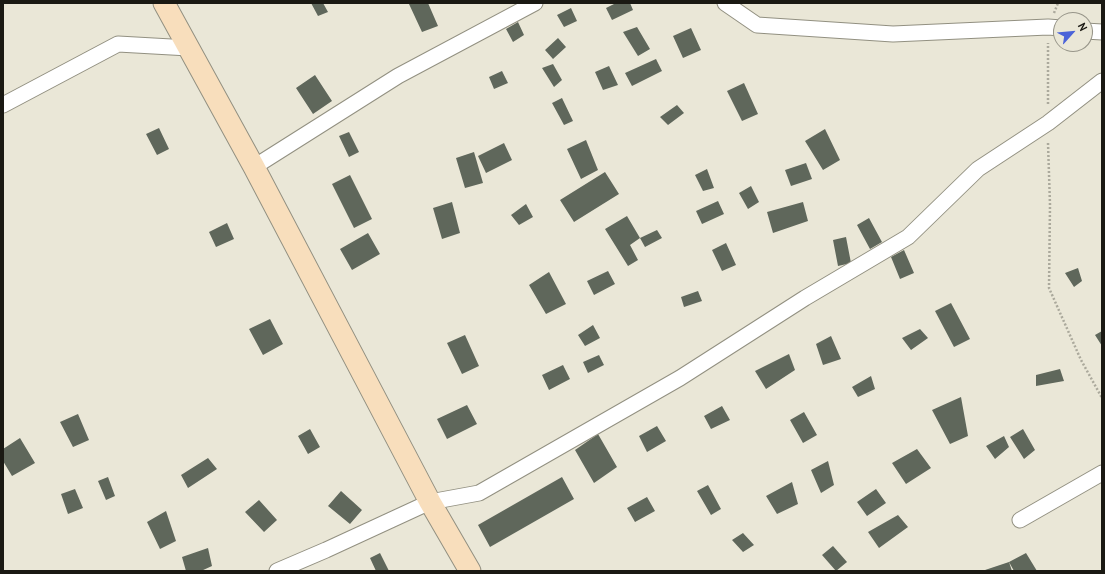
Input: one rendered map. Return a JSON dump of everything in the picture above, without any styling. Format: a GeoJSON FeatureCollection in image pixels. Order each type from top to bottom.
{"type":"FeatureCollection","features":[{"type":"Feature","properties":{"kind":"main road"},"geometry":{"type":"LineString","coordinates":[[164,3],[254,167],[430,502],[470,571]]}},
{"type":"Feature","properties":{"kind":"street"},"geometry":{"type":"LineString","coordinates":[[254,167],[398,76],[535,3]]}},
{"type":"Feature","properties":{"kind":"street"},"geometry":{"type":"LineString","coordinates":[[725,3],[757,25],[893,34],[1053,28]]}},
{"type":"Feature","properties":{"kind":"street"},"geometry":{"type":"LineString","coordinates":[[3,105],[118,44],[189,48]]}},
{"type":"Feature","properties":{"kind":"street"},"geometry":{"type":"LineString","coordinates":[[277,571],[430,502],[479,493],[680,378],[805,298],[908,237],[978,169],[1048,124],[1102,81]]}},
{"type":"Feature","properties":{"kind":"street"},"geometry":{"type":"LineString","coordinates":[[1020,520],[1102,473]]}},
{"type":"Feature","properties":{"kind":"path"},"geometry":{"type":"LineString","coordinates":[[1053,52],[1048,124],[1050,205],[1049,288],[1081,360],[1102,398]]}},
{"type":"Feature","properties":{"kind":"building"},"geometry":{"type":"Polygon","coordinates":[[[311,3],[323,3],[328,12],[318,16],[311,3]]]}},
{"type":"Feature","properties":{"kind":"building"},"geometry":{"type":"Polygon","coordinates":[[[428,3],[438,26],[422,32],[409,4],[428,3]]]}},
{"type":"Feature","properties":{"kind":"building"},"geometry":{"type":"Polygon","coordinates":[[[616,3],[630,3],[633,10],[612,20],[606,8],[616,3]]]}},
{"type":"Feature","properties":{"kind":"building"},"geometry":{"type":"Polygon","coordinates":[[[571,8],[577,21],[564,27],[557,15],[571,8]]]}},
{"type":"Feature","properties":{"kind":"building"},"geometry":{"type":"Polygon","coordinates":[[[518,22],[524,35],[513,42],[506,29],[518,22]]]}},
{"type":"Feature","properties":{"kind":"building"},"geometry":{"type":"Polygon","coordinates":[[[637,27],[650,49],[638,56],[623,32],[637,27]]]}},
{"type":"Feature","properties":{"kind":"building"},"geometry":{"type":"Polygon","coordinates":[[[691,28],[701,50],[683,58],[673,36],[691,28]]]}},
{"type":"Feature","properties":{"kind":"building"},"geometry":{"type":"Polygon","coordinates":[[[558,38],[566,47],[553,59],[545,50],[558,38]]]}},
{"type":"Feature","properties":{"kind":"building"},"geometry":{"type":"Polygon","coordinates":[[[656,59],[662,71],[632,86],[625,73],[656,59]]]}},
{"type":"Feature","properties":{"kind":"building"},"geometry":{"type":"Polygon","coordinates":[[[553,64],[562,80],[554,87],[542,68],[553,64]]]}},
{"type":"Feature","properties":{"kind":"building"},"geometry":{"type":"Polygon","coordinates":[[[609,66],[618,85],[603,90],[595,72],[609,66]]]}},
{"type":"Feature","properties":{"kind":"building"},"geometry":{"type":"Polygon","coordinates":[[[502,71],[508,83],[494,89],[489,77],[502,71]]]}},
{"type":"Feature","properties":{"kind":"building"},"geometry":{"type":"Polygon","coordinates":[[[315,75],[332,101],[313,114],[296,88],[315,75]]]}},
{"type":"Feature","properties":{"kind":"building"},"geometry":{"type":"Polygon","coordinates":[[[744,83],[758,114],[742,121],[727,91],[744,83]]]}},
{"type":"Feature","properties":{"kind":"building"},"geometry":{"type":"Polygon","coordinates":[[[562,98],[573,121],[564,125],[552,103],[562,98]]]}},
{"type":"Feature","properties":{"kind":"building"},"geometry":{"type":"Polygon","coordinates":[[[677,105],[684,113],[668,125],[660,117],[677,105]]]}},
{"type":"Feature","properties":{"kind":"building"},"geometry":{"type":"Polygon","coordinates":[[[159,128],[169,149],[157,155],[146,134],[159,128]]]}},
{"type":"Feature","properties":{"kind":"building"},"geometry":{"type":"Polygon","coordinates":[[[825,129],[840,160],[823,170],[805,141],[825,129]]]}},
{"type":"Feature","properties":{"kind":"building"},"geometry":{"type":"Polygon","coordinates":[[[349,132],[359,152],[349,157],[339,136],[349,132]]]}},
{"type":"Feature","properties":{"kind":"building"},"geometry":{"type":"Polygon","coordinates":[[[586,140],[598,170],[581,179],[567,149],[586,140]]]}},
{"type":"Feature","properties":{"kind":"building"},"geometry":{"type":"Polygon","coordinates":[[[504,143],[512,160],[486,173],[478,156],[504,143]]]}},
{"type":"Feature","properties":{"kind":"building"},"geometry":{"type":"Polygon","coordinates":[[[474,152],[483,183],[465,188],[456,158],[474,152]]]}},
{"type":"Feature","properties":{"kind":"building"},"geometry":{"type":"Polygon","coordinates":[[[806,163],[812,179],[791,186],[785,170],[806,163]]]}},
{"type":"Feature","properties":{"kind":"building"},"geometry":{"type":"Polygon","coordinates":[[[707,169],[714,188],[703,191],[695,175],[707,169]]]}},
{"type":"Feature","properties":{"kind":"building"},"geometry":{"type":"Polygon","coordinates":[[[605,172],[619,194],[574,222],[560,200],[605,172]]]}},
{"type":"Feature","properties":{"kind":"building"},"geometry":{"type":"Polygon","coordinates":[[[350,175],[372,219],[354,228],[332,184],[350,175]]]}},
{"type":"Feature","properties":{"kind":"building"},"geometry":{"type":"Polygon","coordinates":[[[751,186],[759,202],[748,209],[739,193],[751,186]]]}},
{"type":"Feature","properties":{"kind":"building"},"geometry":{"type":"Polygon","coordinates":[[[718,201],[724,214],[702,224],[696,211],[718,201]]]}},
{"type":"Feature","properties":{"kind":"building"},"geometry":{"type":"Polygon","coordinates":[[[452,202],[460,233],[442,239],[433,208],[452,202]]]}},
{"type":"Feature","properties":{"kind":"building"},"geometry":{"type":"Polygon","coordinates":[[[803,202],[808,221],[773,233],[767,212],[803,202]]]}},
{"type":"Feature","properties":{"kind":"building"},"geometry":{"type":"Polygon","coordinates":[[[526,204],[533,217],[519,225],[511,215],[526,204]]]}},
{"type":"Feature","properties":{"kind":"building"},"geometry":{"type":"Polygon","coordinates":[[[627,216],[640,238],[630,245],[638,260],[628,266],[605,229],[627,216]]]}},
{"type":"Feature","properties":{"kind":"building"},"geometry":{"type":"Polygon","coordinates":[[[869,218],[882,242],[870,249],[857,225],[869,218]]]}},
{"type":"Feature","properties":{"kind":"building"},"geometry":{"type":"Polygon","coordinates":[[[227,223],[234,239],[216,247],[209,232],[227,223]]]}},
{"type":"Feature","properties":{"kind":"building"},"geometry":{"type":"Polygon","coordinates":[[[657,230],[662,238],[645,247],[640,238],[657,230]]]}},
{"type":"Feature","properties":{"kind":"building"},"geometry":{"type":"Polygon","coordinates":[[[368,233],[380,254],[352,270],[340,249],[368,233]]]}},
{"type":"Feature","properties":{"kind":"building"},"geometry":{"type":"Polygon","coordinates":[[[846,237],[851,263],[838,266],[833,240],[846,237]]]}},
{"type":"Feature","properties":{"kind":"building"},"geometry":{"type":"Polygon","coordinates":[[[726,243],[736,265],[722,271],[712,250],[726,243]]]}},
{"type":"Feature","properties":{"kind":"building"},"geometry":{"type":"Polygon","coordinates":[[[904,250],[914,273],[900,279],[891,257],[904,250]]]}},
{"type":"Feature","properties":{"kind":"building"},"geometry":{"type":"Polygon","coordinates":[[[1078,268],[1082,281],[1074,287],[1065,273],[1078,268]]]}},
{"type":"Feature","properties":{"kind":"building"},"geometry":{"type":"Polygon","coordinates":[[[608,271],[615,284],[594,295],[587,281],[608,271]]]}},
{"type":"Feature","properties":{"kind":"building"},"geometry":{"type":"Polygon","coordinates":[[[549,272],[566,304],[546,314],[529,285],[549,272]]]}},
{"type":"Feature","properties":{"kind":"building"},"geometry":{"type":"Polygon","coordinates":[[[698,291],[702,301],[684,307],[681,297],[698,291]]]}},
{"type":"Feature","properties":{"kind":"building"},"geometry":{"type":"Polygon","coordinates":[[[951,303],[970,339],[954,347],[935,311],[951,303]]]}},
{"type":"Feature","properties":{"kind":"building"},"geometry":{"type":"Polygon","coordinates":[[[270,319],[283,344],[263,355],[249,329],[270,319]]]}},
{"type":"Feature","properties":{"kind":"building"},"geometry":{"type":"Polygon","coordinates":[[[593,325],[600,338],[585,346],[578,335],[593,325]]]}},
{"type":"Feature","properties":{"kind":"building"},"geometry":{"type":"Polygon","coordinates":[[[920,329],[928,338],[911,350],[902,338],[920,329]]]}},
{"type":"Feature","properties":{"kind":"building"},"geometry":{"type":"Polygon","coordinates":[[[1102,331],[1102,346],[1095,335],[1102,331]]]}},
{"type":"Feature","properties":{"kind":"building"},"geometry":{"type":"Polygon","coordinates":[[[465,335],[479,366],[462,374],[447,343],[465,335]]]}},
{"type":"Feature","properties":{"kind":"building"},"geometry":{"type":"Polygon","coordinates":[[[831,336],[841,359],[823,365],[816,344],[831,336]]]}},
{"type":"Feature","properties":{"kind":"building"},"geometry":{"type":"Polygon","coordinates":[[[789,354],[795,370],[766,389],[755,371],[789,354]]]}},
{"type":"Feature","properties":{"kind":"building"},"geometry":{"type":"Polygon","coordinates":[[[599,355],[604,365],[588,373],[583,362],[599,355]]]}},
{"type":"Feature","properties":{"kind":"building"},"geometry":{"type":"Polygon","coordinates":[[[563,365],[570,379],[549,390],[542,375],[563,365]]]}},
{"type":"Feature","properties":{"kind":"building"},"geometry":{"type":"Polygon","coordinates":[[[1060,369],[1064,381],[1036,386],[1036,375],[1060,369]]]}},
{"type":"Feature","properties":{"kind":"building"},"geometry":{"type":"Polygon","coordinates":[[[871,376],[875,389],[858,397],[852,387],[871,376]]]}},
{"type":"Feature","properties":{"kind":"building"},"geometry":{"type":"Polygon","coordinates":[[[961,397],[968,436],[950,444],[932,410],[961,397]]]}},
{"type":"Feature","properties":{"kind":"building"},"geometry":{"type":"Polygon","coordinates":[[[467,405],[477,424],[447,439],[437,419],[467,405]]]}},
{"type":"Feature","properties":{"kind":"building"},"geometry":{"type":"Polygon","coordinates":[[[722,406],[730,420],[711,429],[704,416],[722,406]]]}},
{"type":"Feature","properties":{"kind":"building"},"geometry":{"type":"Polygon","coordinates":[[[804,412],[817,435],[803,443],[790,420],[804,412]]]}},
{"type":"Feature","properties":{"kind":"building"},"geometry":{"type":"Polygon","coordinates":[[[78,414],[89,440],[73,447],[60,422],[78,414]]]}},
{"type":"Feature","properties":{"kind":"building"},"geometry":{"type":"Polygon","coordinates":[[[657,426],[666,441],[647,452],[639,436],[657,426]]]}},
{"type":"Feature","properties":{"kind":"building"},"geometry":{"type":"Polygon","coordinates":[[[310,429],[320,447],[308,454],[298,436],[310,429]]]}},
{"type":"Feature","properties":{"kind":"building"},"geometry":{"type":"Polygon","coordinates":[[[1023,429],[1035,450],[1024,459],[1010,437],[1023,429]]]}},
{"type":"Feature","properties":{"kind":"building"},"geometry":{"type":"Polygon","coordinates":[[[598,434],[617,467],[594,483],[575,450],[598,434]]]}},
{"type":"Feature","properties":{"kind":"building"},"geometry":{"type":"Polygon","coordinates":[[[1004,436],[1009,447],[995,459],[986,446],[1004,436]]]}},
{"type":"Feature","properties":{"kind":"building"},"geometry":{"type":"Polygon","coordinates":[[[20,438],[35,463],[12,476],[3,461],[3,449],[20,438]]]}},
{"type":"Feature","properties":{"kind":"building"},"geometry":{"type":"Polygon","coordinates":[[[917,449],[931,468],[906,484],[892,463],[917,449]]]}},
{"type":"Feature","properties":{"kind":"building"},"geometry":{"type":"Polygon","coordinates":[[[208,458],[217,469],[188,488],[181,475],[208,458]]]}},
{"type":"Feature","properties":{"kind":"building"},"geometry":{"type":"Polygon","coordinates":[[[828,461],[834,485],[821,493],[811,470],[828,461]]]}},
{"type":"Feature","properties":{"kind":"building"},"geometry":{"type":"Polygon","coordinates":[[[108,477],[115,496],[106,500],[98,481],[108,477]]]}},
{"type":"Feature","properties":{"kind":"building"},"geometry":{"type":"Polygon","coordinates":[[[562,477],[574,499],[490,547],[478,525],[562,477]]]}},
{"type":"Feature","properties":{"kind":"building"},"geometry":{"type":"Polygon","coordinates":[[[792,482],[798,504],[777,514],[766,496],[792,482]]]}},
{"type":"Feature","properties":{"kind":"building"},"geometry":{"type":"Polygon","coordinates":[[[708,485],[721,509],[711,515],[697,491],[708,485]]]}},
{"type":"Feature","properties":{"kind":"building"},"geometry":{"type":"Polygon","coordinates":[[[75,489],[83,508],[68,514],[61,494],[75,489]]]}},
{"type":"Feature","properties":{"kind":"building"},"geometry":{"type":"Polygon","coordinates":[[[876,489],[886,503],[867,516],[857,502],[876,489]]]}},
{"type":"Feature","properties":{"kind":"building"},"geometry":{"type":"Polygon","coordinates":[[[341,491],[362,510],[350,524],[328,506],[341,491]]]}},
{"type":"Feature","properties":{"kind":"building"},"geometry":{"type":"Polygon","coordinates":[[[647,497],[655,511],[635,522],[627,508],[647,497]]]}},
{"type":"Feature","properties":{"kind":"building"},"geometry":{"type":"Polygon","coordinates":[[[259,500],[277,520],[264,532],[245,512],[259,500]]]}},
{"type":"Feature","properties":{"kind":"building"},"geometry":{"type":"Polygon","coordinates":[[[166,511],[176,541],[160,549],[147,522],[166,511]]]}},
{"type":"Feature","properties":{"kind":"building"},"geometry":{"type":"Polygon","coordinates":[[[898,515],[908,527],[879,548],[868,532],[898,515]]]}},
{"type":"Feature","properties":{"kind":"building"},"geometry":{"type":"Polygon","coordinates":[[[743,533],[754,545],[743,552],[732,540],[743,533]]]}},
{"type":"Feature","properties":{"kind":"building"},"geometry":{"type":"Polygon","coordinates":[[[833,546],[847,562],[836,571],[822,555],[833,546]]]}},
{"type":"Feature","properties":{"kind":"building"},"geometry":{"type":"Polygon","coordinates":[[[208,548],[212,566],[201,571],[186,571],[182,557],[208,548]]]}},
{"type":"Feature","properties":{"kind":"building"},"geometry":{"type":"Polygon","coordinates":[[[380,553],[389,571],[376,571],[370,558],[380,553]]]}},
{"type":"Feature","properties":{"kind":"building"},"geometry":{"type":"Polygon","coordinates":[[[1026,553],[1037,571],[1014,571],[1009,562],[1026,553]]]}},
{"type":"Feature","properties":{"kind":"building"},"geometry":{"type":"Polygon","coordinates":[[[1009,562],[1012,571],[982,571],[1009,562]]]}}]}
